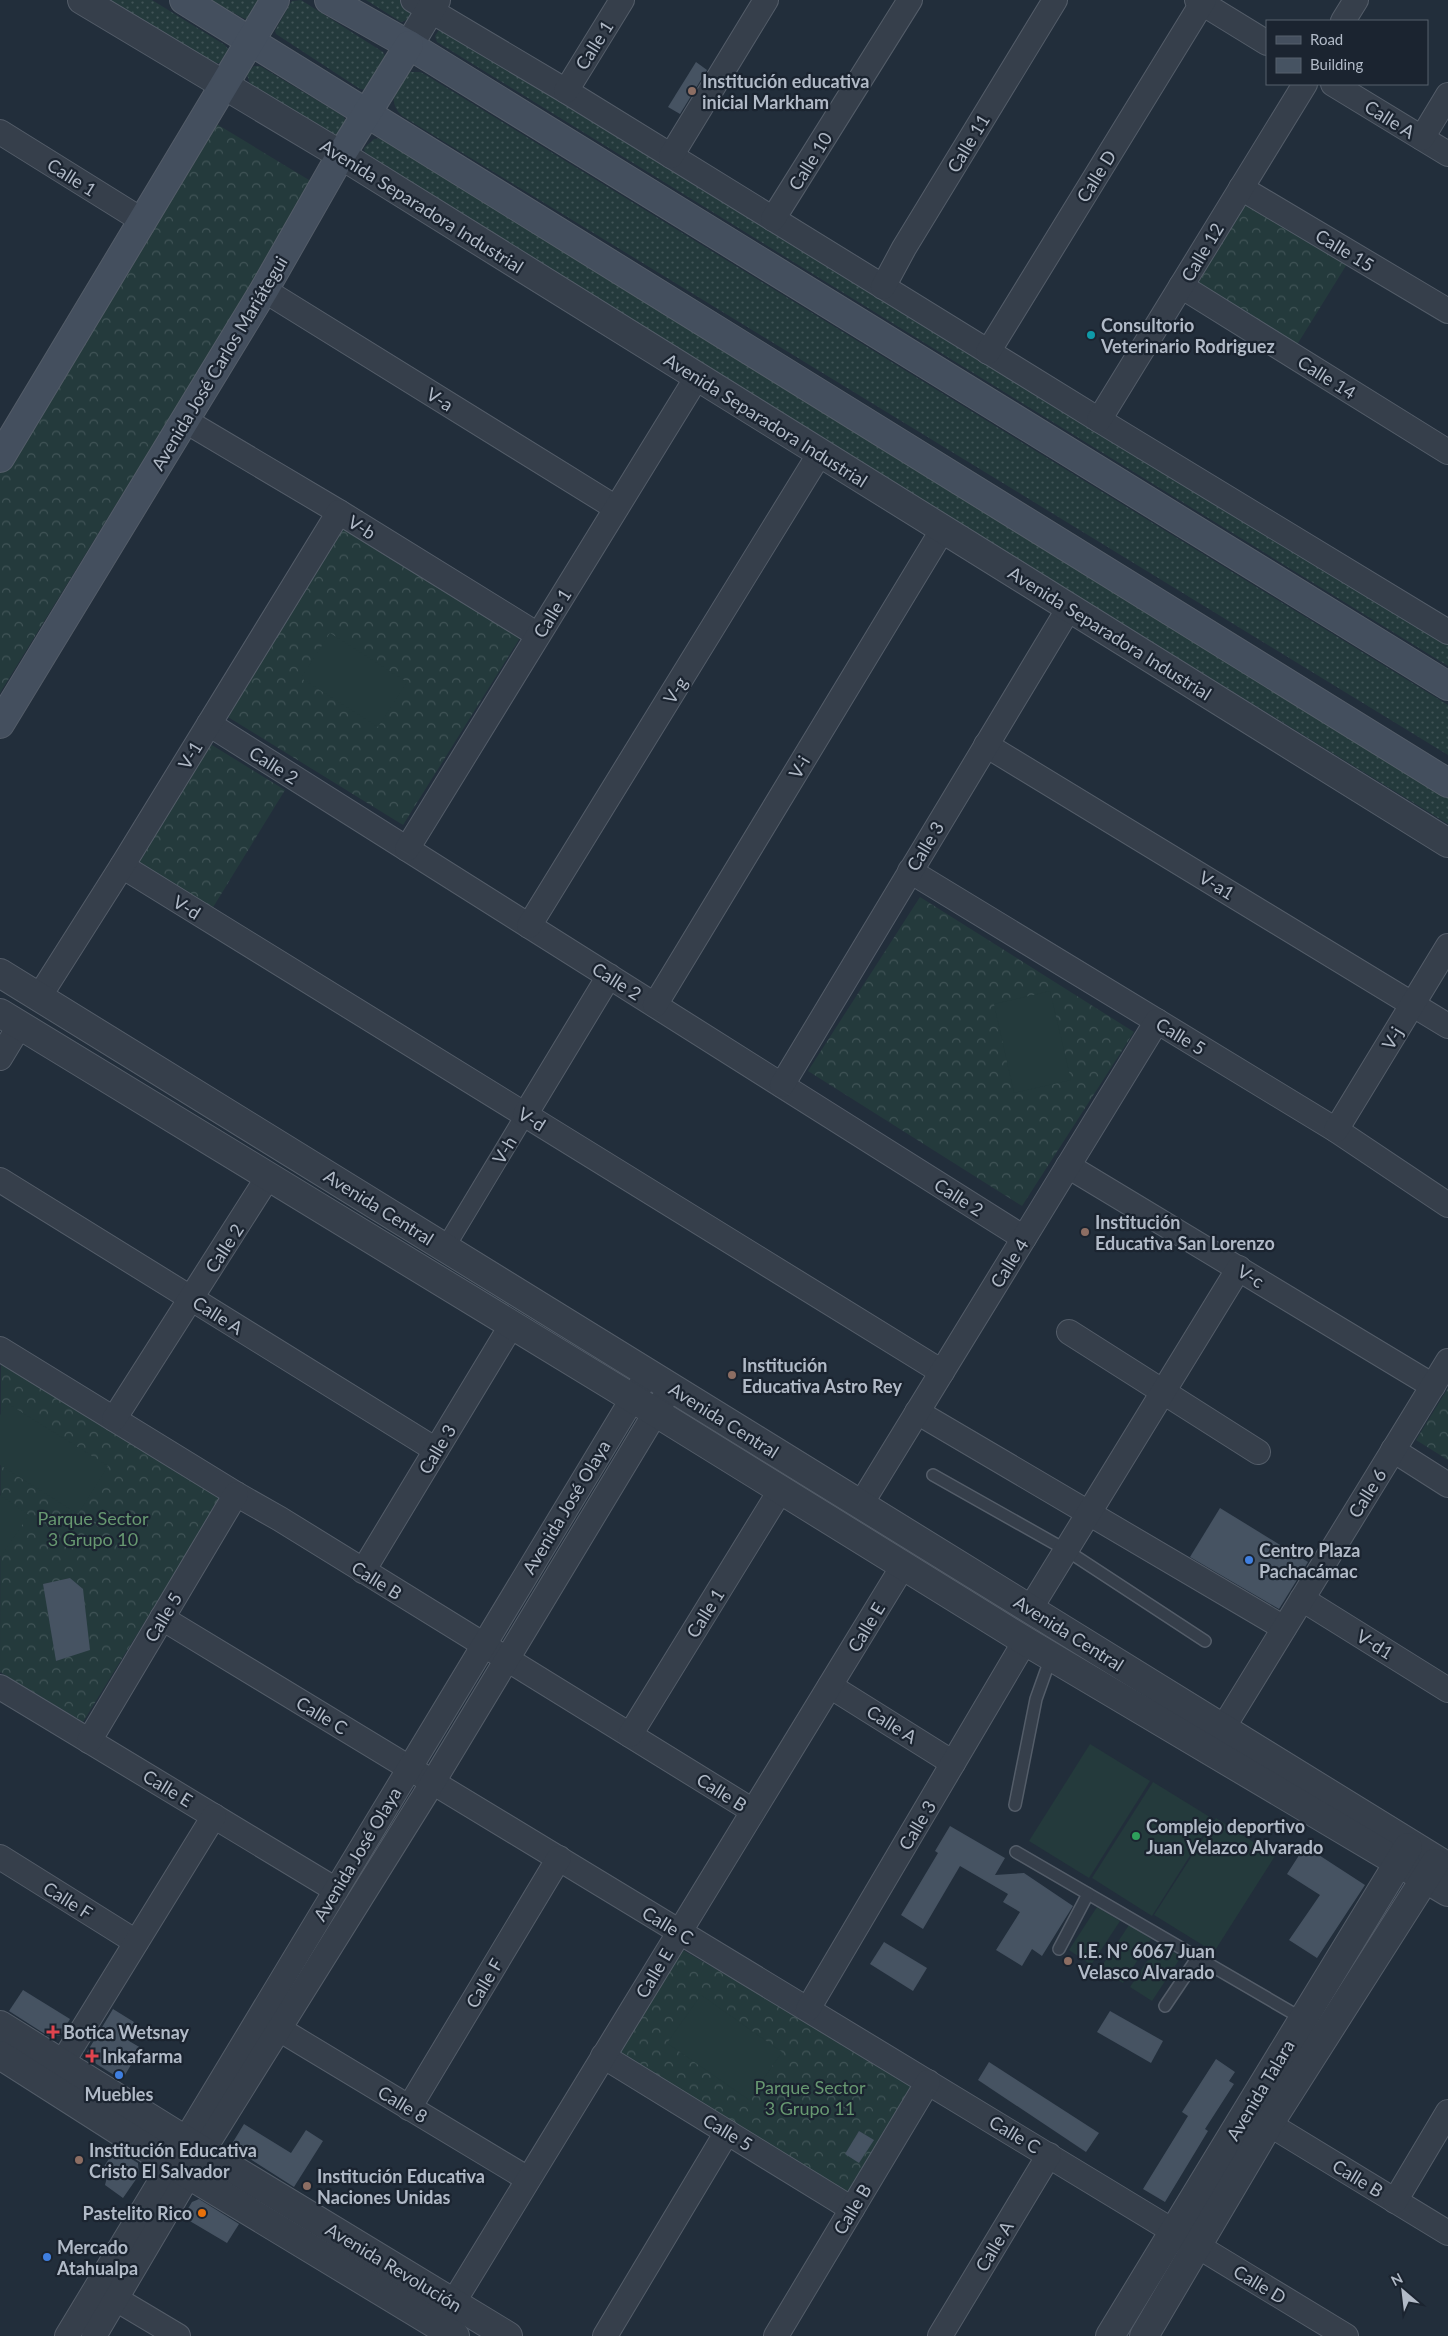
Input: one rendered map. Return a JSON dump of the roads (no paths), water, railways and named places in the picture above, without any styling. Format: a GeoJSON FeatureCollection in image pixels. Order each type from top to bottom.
{"type":"FeatureCollection","features":[{"type":"Feature","properties":{"kind":"main road"},"geometry":{"type":"LineString","coordinates":[[184,0],[1448,783]]}},
{"type":"Feature","properties":{"kind":"main road"},"geometry":{"type":"LineString","coordinates":[[0,458],[275,0]]}},
{"type":"Feature","properties":{"kind":"main road"},"geometry":{"type":"LineString","coordinates":[[329,0],[409,45],[1448,686]]}},
{"type":"Feature","properties":{"kind":"main road","name":"Avenida José Carlos Mariátegui"},"geometry":{"type":"LineString","coordinates":[[0,724],[264,290],[367,112],[409,45]]}},
{"type":"Feature","properties":{"kind":"street","name":"Avenida Separadora Industrial"},"geometry":{"type":"LineString","coordinates":[[82,0],[341,156],[1448,843]]}},
{"type":"Feature","properties":{"kind":"street","name":"Calle 1"},"geometry":{"type":"LineString","coordinates":[[566,91],[622,0]]}},
{"type":"Feature","properties":{"kind":"street"},"geometry":{"type":"LineString","coordinates":[[672,156],[766,0]]}},
{"type":"Feature","properties":{"kind":"street","name":"Calle 10"},"geometry":{"type":"LineString","coordinates":[[773,219],[910,0]]}},
{"type":"Feature","properties":{"kind":"street","name":"Calle 11"},"geometry":{"type":"LineString","coordinates":[[883,287],[904,248],[1055,0]]}},
{"type":"Feature","properties":{"kind":"street"},"geometry":{"type":"LineString","coordinates":[[1344,20],[1356,0]]}},
{"type":"Feature","properties":{"kind":"street"},"geometry":{"type":"LineString","coordinates":[[1201,1],[1266,42]]}},
{"type":"Feature","properties":{"kind":"street","name":"Calle D"},"geometry":{"type":"LineString","coordinates":[[988,352],[1201,1]]}},
{"type":"Feature","properties":{"kind":"street","name":"Avenida José Carlos Mariátegui"},"geometry":{"type":"LineString","coordinates":[[409,45],[426,4]]}},
{"type":"Feature","properties":{"kind":"street"},"geometry":{"type":"LineString","coordinates":[[426,4],[988,352],[1448,632]]}},
{"type":"Feature","properties":{"kind":"street","name":"Calle 12"},"geometry":{"type":"LineString","coordinates":[[1099,420],[1304,85]]}},
{"type":"Feature","properties":{"kind":"street","name":"Calle A"},"geometry":{"type":"LineString","coordinates":[[1335,85],[1448,154]]}},
{"type":"Feature","properties":{"kind":"street"},"geometry":{"type":"LineString","coordinates":[[1422,138],[1448,95]]}},
{"type":"Feature","properties":{"kind":"street","name":"Calle 1"},"geometry":{"type":"LineString","coordinates":[[0,132],[143,221]]}},
{"type":"Feature","properties":{"kind":"street","name":"Calle 15"},"geometry":{"type":"LineString","coordinates":[[1241,188],[1448,311]]}},
{"type":"Feature","properties":{"kind":"street","name":"Calle 14"},"geometry":{"type":"LineString","coordinates":[[1181,286],[1448,452]]}},
{"type":"Feature","properties":{"kind":"street","name":"V-a"},"geometry":{"type":"LineString","coordinates":[[264,290],[616,508]]}},
{"type":"Feature","properties":{"kind":"street","name":"Calle 1"},"geometry":{"type":"LineString","coordinates":[[407,849],[697,376]]}},
{"type":"Feature","properties":{"kind":"street","name":"V-b"},"geometry":{"type":"LineString","coordinates":[[184,420],[339,512],[538,636]]}},
{"type":"Feature","properties":{"kind":"street","name":"V-g"},"geometry":{"type":"LineString","coordinates":[[530,926],[820,453]]}},
{"type":"Feature","properties":{"kind":"street","name":"V-1"},"geometry":{"type":"LineString","coordinates":[[39,997],[122,866],[339,512]]}},
{"type":"Feature","properties":{"kind":"street","name":"V-i"},"geometry":{"type":"LineString","coordinates":[[654,1005],[943,530]]}},
{"type":"Feature","properties":{"kind":"street","name":"Calle 3"},"geometry":{"type":"LineString","coordinates":[[782,1085],[1069,608]]}},
{"type":"Feature","properties":{"kind":"street","name":"Calle 2"},"geometry":{"type":"LineString","coordinates":[[209,724],[1024,1238]]}},
{"type":"Feature","properties":{"kind":"street","name":"V-a1"},"geometry":{"type":"LineString","coordinates":[[986,745],[1448,1026]]}},
{"type":"Feature","properties":{"kind":"street","name":"V-d"},"geometry":{"type":"LineString","coordinates":[[122,866],[942,1372]]}},
{"type":"Feature","properties":{"kind":"street","name":"Calle 5"},"geometry":{"type":"LineString","coordinates":[[910,871],[1336,1130],[1448,1205]]}},
{"type":"Feature","properties":{"kind":"street","name":"V-j"},"geometry":{"type":"LineString","coordinates":[[1336,1130],[1448,946]]}},
{"type":"Feature","properties":{"kind":"street","name":"Avenida Central"},"geometry":{"type":"LineString","coordinates":[[0,973],[1222,1728],[1404,1853]]}},
{"type":"Feature","properties":{"kind":"street","name":"V-h"},"geometry":{"type":"LineString","coordinates":[[445,1248],[609,976]]}},
{"type":"Feature","properties":{"kind":"street"},"geometry":{"type":"LineString","coordinates":[[0,1058],[10,1019]]}},
{"type":"Feature","properties":{"kind":"street","name":"Avenida Central"},"geometry":{"type":"LineString","coordinates":[[10,1019],[643,1405],[1051,1657],[1404,1853],[1436,1868],[1448,1892]]}},
{"type":"Feature","properties":{"kind":"street","name":"Calle 4"},"geometry":{"type":"LineString","coordinates":[[861,1504],[1157,1021]]}},
{"type":"Feature","properties":{"kind":"street","name":"V-c"},"geometry":{"type":"LineString","coordinates":[[1068,1166],[1433,1386]]}},
{"type":"Feature","properties":{"kind":"street","name":"Calle 2"},"geometry":{"type":"LineString","coordinates":[[114,1419],[268,1177]]}},
{"type":"Feature","properties":{"kind":"street","name":"Calle A"},"geometry":{"type":"LineString","coordinates":[[0,1180],[436,1450]]}},
{"type":"Feature","properties":{"kind":"street"},"geometry":{"type":"LineString","coordinates":[[1030,1609],[1239,1268]]}},
{"type":"Feature","properties":{"kind":"street","name":"Calle 3"},"geometry":{"type":"LineString","coordinates":[[363,1571],[511,1326]]}},
{"type":"Feature","properties":{"kind":"street"},"geometry":{"type":"LineString","coordinates":[[1069,1332],[1258,1452]]}},
{"type":"Feature","properties":{"kind":"street","name":"Calle B"},"geometry":{"type":"LineString","coordinates":[[0,1350],[280,1519],[753,1811]]}},
{"type":"Feature","properties":{"kind":"street","name":"Calle 6"},"geometry":{"type":"LineString","coordinates":[[1222,1728],[1448,1361]]}},
{"type":"Feature","properties":{"kind":"street","name":"Avenida José Olaya"},"geometry":{"type":"LineString","coordinates":[[94,2336],[116,2299],[187,2157],[336,1890],[483,1645],[660,1380]]}},
{"type":"Feature","properties":{"kind":"street","name":"Avenida José Olaya"},"geometry":{"type":"LineString","coordinates":[[67,2336],[187,2157],[279,2029],[433,1782],[506,1660],[643,1405]]}},
{"type":"Feature","properties":{"kind":"street"},"geometry":{"type":"LineString","coordinates":[[917,1412],[1284,1628]]}},
{"type":"Feature","properties":{"kind":"street"},"geometry":{"type":"LineString","coordinates":[[1393,1450],[1448,1485]]}},
{"type":"Feature","properties":{"kind":"street","name":"Calle 1"},"geometry":{"type":"LineString","coordinates":[[630,1735],[780,1491]]}},
{"type":"Feature","properties":{"kind":"street","name":"Calle 5"},"geometry":{"type":"LineString","coordinates":[[89,1741],[236,1494]]}},
{"type":"Feature","properties":{"kind":"street","name":"Calle E"},"geometry":{"type":"LineString","coordinates":[[453,2303],[903,1566]]}},
{"type":"Feature","properties":{"kind":"street","name":"V-d1"},"geometry":{"type":"LineString","coordinates":[[1302,1599],[1448,1690]]}},
{"type":"Feature","properties":{"kind":"street","name":"Calle C"},"geometry":{"type":"LineString","coordinates":[[162,1618],[1174,2231]]}},
{"type":"Feature","properties":{"kind":"street","name":"Calle 3"},"geometry":{"type":"LineString","coordinates":[[808,2009],[1026,1642]]}},
{"type":"Feature","properties":{"kind":"street","name":"Calle A"},"geometry":{"type":"LineString","coordinates":[[830,1686],[954,1763]]}},
{"type":"Feature","properties":{"kind":"street","name":"Calle E"},"geometry":{"type":"LineString","coordinates":[[0,1687],[336,1890]]}},
{"type":"Feature","properties":{"kind":"street"},"geometry":{"type":"LineString","coordinates":[[62,2063],[214,1816]]}},
{"type":"Feature","properties":{"kind":"street","name":"Avenida Talara"},"geometry":{"type":"LineString","coordinates":[[1110,2336],[1404,1853]]}},
{"type":"Feature","properties":{"kind":"street","name":"Calle F"},"geometry":{"type":"LineString","coordinates":[[0,1857],[136,1942]]}},
{"type":"Feature","properties":{"kind":"street","name":"Calle F"},"geometry":{"type":"LineString","coordinates":[[409,2108],[559,1858]]}},
{"type":"Feature","properties":{"kind":"street","name":"Avenida Talara"},"geometry":{"type":"LineString","coordinates":[[1144,2336],[1269,2124],[1436,1868]]}},
{"type":"Feature","properties":{"kind":"street","name":"Avenida Revolución"},"geometry":{"type":"LineString","coordinates":[[0,2025],[62,2063],[187,2157],[442,2332]]}},
{"type":"Feature","properties":{"kind":"street","name":"Calle 8"},"geometry":{"type":"LineString","coordinates":[[279,2029],[528,2179]]}},
{"type":"Feature","properties":{"kind":"street","name":"Avenida Revolución"},"geometry":{"type":"LineString","coordinates":[[0,2055],[453,2303],[508,2336]]}},
{"type":"Feature","properties":{"kind":"street","name":"Calle 5"},"geometry":{"type":"LineString","coordinates":[[603,2056],[852,2208]]}},
{"type":"Feature","properties":{"kind":"street","name":"Calle B"},"geometry":{"type":"LineString","coordinates":[[780,2334],[852,2208],[928,2082]]}},
{"type":"Feature","properties":{"kind":"street"},"geometry":{"type":"LineString","coordinates":[[1395,2201],[1448,2112]]}},
{"type":"Feature","properties":{"kind":"street","name":"Calle B"},"geometry":{"type":"LineString","coordinates":[[1269,2124],[1448,2233]]}},
{"type":"Feature","properties":{"kind":"street"},"geometry":{"type":"LineString","coordinates":[[605,2336],[727,2132]]}},
{"type":"Feature","properties":{"kind":"street","name":"Calle A"},"geometry":{"type":"LineString","coordinates":[[940,2336],[1049,2155]]}},
{"type":"Feature","properties":{"kind":"street","name":"Calle D"},"geometry":{"type":"LineString","coordinates":[[1174,2231],[1346,2336]]}},
{"type":"Feature","properties":{"kind":"street"},"geometry":{"type":"LineString","coordinates":[[116,2299],[178,2336]]}},
{"type":"Feature","properties":{"kind":"lane"},"geometry":{"type":"LineString","coordinates":[[933,1475],[1066,1550],[1205,1641]]}},
{"type":"Feature","properties":{"kind":"lane"},"geometry":{"type":"LineString","coordinates":[[1015,1805],[1036,1699],[1051,1657]]}},
{"type":"Feature","properties":{"kind":"lane"},"geometry":{"type":"LineString","coordinates":[[1016,1852],[1303,2019]]}},
{"type":"Feature","properties":{"kind":"lane"},"geometry":{"type":"LineString","coordinates":[[1059,1948],[1088,1894]]}},
{"type":"Feature","properties":{"kind":"lane"},"geometry":{"type":"LineString","coordinates":[[1165,2006],[1198,1957]]}},
{"type":"Feature","properties":{"kind":"place","name":"Institución educativa inicial Markham"},"geometry":{"type":"Point","coordinates":[692,91]}},
{"type":"Feature","properties":{"kind":"place","name":"Consultorio Veterinario Rodriguez"},"geometry":{"type":"Point","coordinates":[1091,335]}},
{"type":"Feature","properties":{"kind":"place","name":"Institución Educativa San Lorenzo"},"geometry":{"type":"Point","coordinates":[1085,1232]}},
{"type":"Feature","properties":{"kind":"place","name":"Institución Educativa Astro Rey"},"geometry":{"type":"Point","coordinates":[732,1375]}},
{"type":"Feature","properties":{"kind":"place","name":"Centro Plaza Pachacámac"},"geometry":{"type":"Point","coordinates":[1249,1560]}},
{"type":"Feature","properties":{"kind":"place","name":"Complejo deportivo Juan Velazco Alvarado"},"geometry":{"type":"Point","coordinates":[1136,1836]}},
{"type":"Feature","properties":{"kind":"place","name":"I.E. N° 6067 Juan Velasco Alvarado"},"geometry":{"type":"Point","coordinates":[1068,1961]}},
{"type":"Feature","properties":{"kind":"place","name":"Botica Wetsnay"},"geometry":{"type":"Point","coordinates":[53,2032]}},
{"type":"Feature","properties":{"kind":"place","name":"Inkafarma"},"geometry":{"type":"Point","coordinates":[92,2056]}},
{"type":"Feature","properties":{"kind":"place","name":"Muebles"},"geometry":{"type":"Point","coordinates":[119,2075]}},
{"type":"Feature","properties":{"kind":"place","name":"Institución Educativa Cristo El Salvador"},"geometry":{"type":"Point","coordinates":[79,2160]}},
{"type":"Feature","properties":{"kind":"place","name":"Institución Educativa Naciones Unidas"},"geometry":{"type":"Point","coordinates":[307,2186]}},
{"type":"Feature","properties":{"kind":"place","name":"Pastelito Rico"},"geometry":{"type":"Point","coordinates":[202,2213]}},
{"type":"Feature","properties":{"kind":"place","name":"Mercado Atahualpa"},"geometry":{"type":"Point","coordinates":[47,2257]}},
{"type":"Feature","properties":{"kind":"park label","name":"Parque Sector 3 Grupo 10"},"geometry":{"type":"Point","coordinates":[93,1528]}},
{"type":"Feature","properties":{"kind":"park label","name":"Parque Sector 3 Grupo 11"},"geometry":{"type":"Point","coordinates":[810,2097]}}]}
